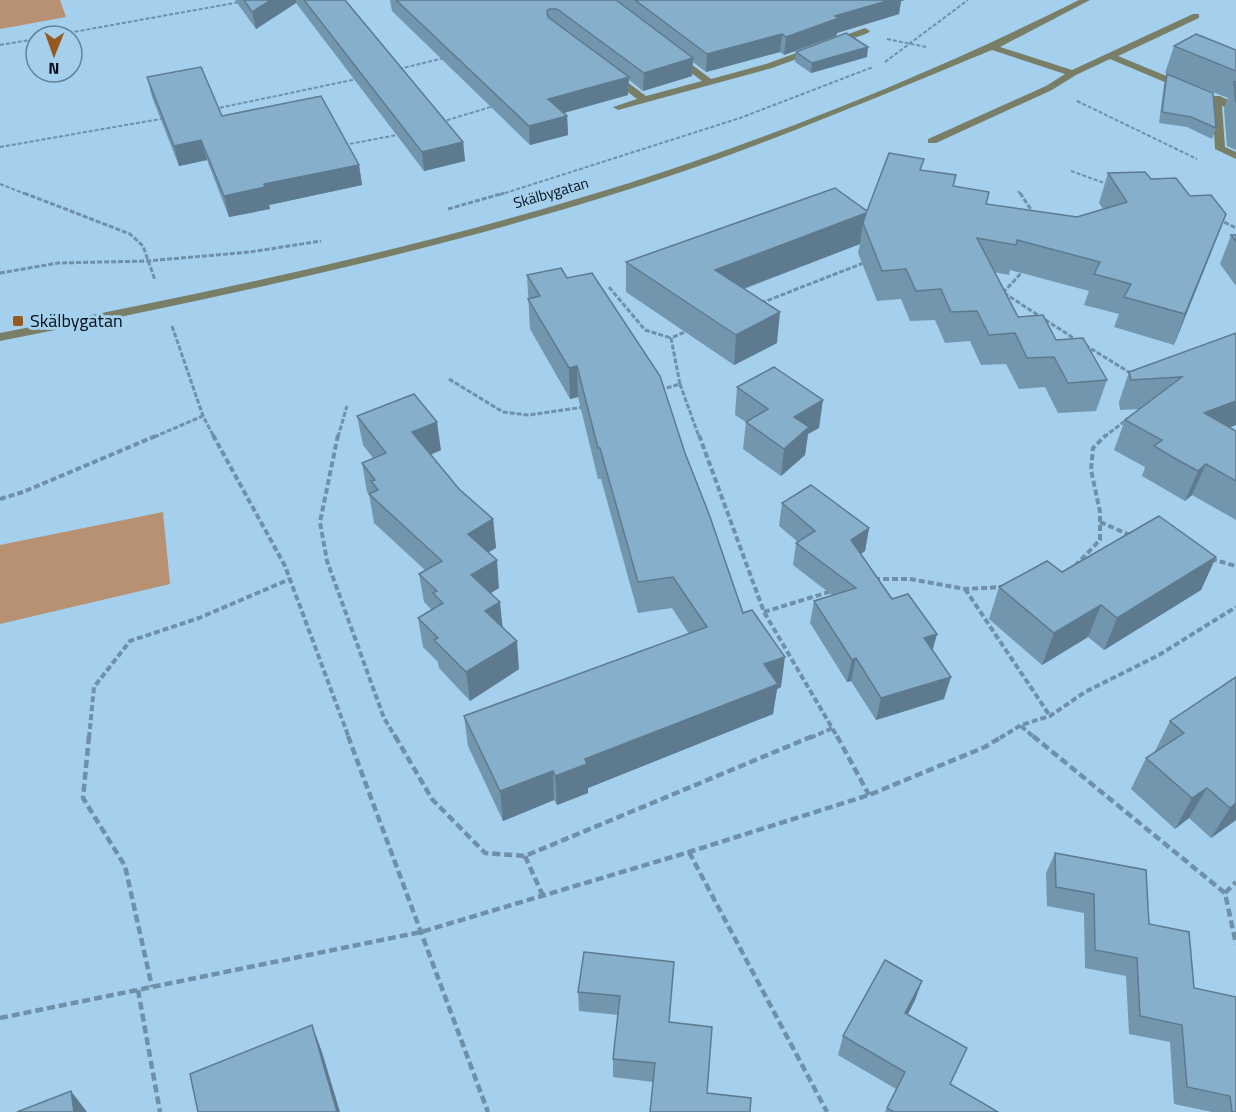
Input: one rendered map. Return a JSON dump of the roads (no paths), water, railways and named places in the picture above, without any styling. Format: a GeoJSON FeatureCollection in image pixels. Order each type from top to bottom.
{"type":"FeatureCollection","features":[{"type":"Feature","properties":{"kind":"street","name":"Skälbygatan"},"geometry":{"type":"LineString","coordinates":[[0,336],[165,305],[487,227],[628,186],[774,136],[992,47],[1086,0]]}},
{"type":"Feature","properties":{"kind":"street"},"geometry":{"type":"LineString","coordinates":[[932,141],[1049,88],[1073,73],[1196,16]]}},
{"type":"Feature","properties":{"kind":"street"},"geometry":{"type":"LineString","coordinates":[[618,108],[769,66],[865,31]]}},
{"type":"Feature","properties":{"kind":"street"},"geometry":{"type":"LineString","coordinates":[[992,47],[1073,73]]}},
{"type":"Feature","properties":{"kind":"street"},"geometry":{"type":"LineString","coordinates":[[664,48],[710,83]]}},
{"type":"Feature","properties":{"kind":"street"},"geometry":{"type":"LineString","coordinates":[[1111,56],[1217,98],[1236,108]]}},
{"type":"Feature","properties":{"kind":"street"},"geometry":{"type":"LineString","coordinates":[[599,66],[645,100]]}},
{"type":"Feature","properties":{"kind":"street"},"geometry":{"type":"LineString","coordinates":[[1217,98],[1220,148],[1236,156]]}},
{"type":"Feature","properties":{"kind":"place","name":"Skälbygatan"},"geometry":{"type":"Point","coordinates":[18,321]}}]}
